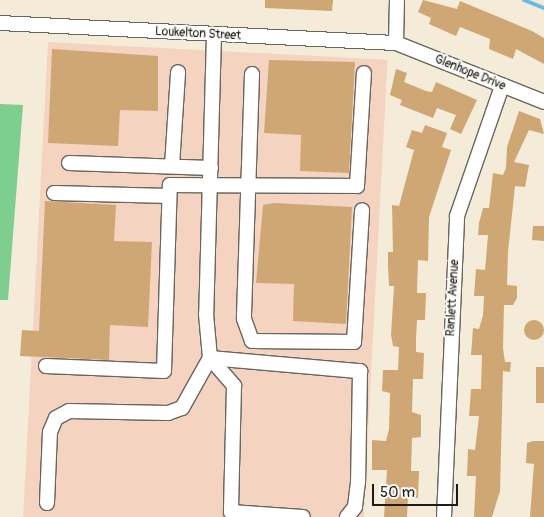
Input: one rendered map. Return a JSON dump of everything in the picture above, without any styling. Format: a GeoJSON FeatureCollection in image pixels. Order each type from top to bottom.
{"type":"FeatureCollection","features":[{"type":"Feature","properties":{"kind":"street"},"geometry":{"type":"LineString","coordinates":[[396,44],[397,0]]}},
{"type":"Feature","properties":{"kind":"street","name":"Loukelton Street"},"geometry":{"type":"LineString","coordinates":[[0,22],[396,44]]}},
{"type":"Feature","properties":{"kind":"street"},"geometry":{"type":"LineString","coordinates":[[47,503],[50,432],[56,418],[69,411],[168,413],[182,408],[210,358],[206,314],[214,35]]}},
{"type":"Feature","properties":{"kind":"street","name":"Glenhope Drive"},"geometry":{"type":"LineString","coordinates":[[396,44],[544,102]]}},
{"type":"Feature","properties":{"kind":"street"},"geometry":{"type":"LineString","coordinates":[[172,166],[178,72]]}},
{"type":"Feature","properties":{"kind":"street"},"geometry":{"type":"LineString","coordinates":[[46,366],[164,371],[170,185],[357,186],[364,73]]}},
{"type":"Feature","properties":{"kind":"street"},"geometry":{"type":"LineString","coordinates":[[252,74],[244,320],[252,341],[354,342],[362,210]]}},
{"type":"Feature","properties":{"kind":"street","name":"Ranlett Avenue"},"geometry":{"type":"LineString","coordinates":[[444,517],[457,216],[502,86]]}},
{"type":"Feature","properties":{"kind":"street"},"geometry":{"type":"LineString","coordinates":[[69,163],[211,168]]}},
{"type":"Feature","properties":{"kind":"street"},"geometry":{"type":"LineString","coordinates":[[54,193],[169,196]]}},
{"type":"Feature","properties":{"kind":"street"},"geometry":{"type":"LineString","coordinates":[[210,358],[234,386],[231,512],[303,517]]}},
{"type":"Feature","properties":{"kind":"street"},"geometry":{"type":"LineString","coordinates":[[210,358],[360,371],[358,482],[355,507],[347,517]]}},
{"type":"Feature","properties":{"kind":"shaded area"},"geometry":{"type":"Polygon","coordinates":[[[48,42],[388,60],[364,517],[23,517],[48,42]]]}},
{"type":"Feature","properties":{"kind":"green space"},"geometry":{"type":"Polygon","coordinates":[[[0,104],[23,105],[8,300],[0,300],[0,104]]]}},
{"type":"Feature","properties":{"kind":"building"},"geometry":{"type":"Polygon","coordinates":[[[265,0],[333,0],[332,11],[265,8],[265,0]]]}},
{"type":"Feature","properties":{"kind":"building"},"geometry":{"type":"Polygon","coordinates":[[[423,0],[457,9],[460,1],[532,31],[544,38],[544,64],[516,49],[513,59],[489,49],[490,39],[460,27],[456,36],[429,24],[431,18],[418,12],[423,0]]]}},
{"type":"Feature","properties":{"kind":"building"},"geometry":{"type":"Polygon","coordinates":[[[52,49],[158,56],[158,111],[120,110],[118,146],[48,143],[52,49]]]}},
{"type":"Feature","properties":{"kind":"building"},"geometry":{"type":"Polygon","coordinates":[[[269,60],[355,62],[349,173],[300,171],[301,135],[264,133],[269,60]]]}},
{"type":"Feature","properties":{"kind":"building"},"geometry":{"type":"Polygon","coordinates":[[[396,69],[407,73],[404,82],[426,91],[432,92],[436,82],[477,100],[461,134],[450,129],[456,115],[437,108],[433,118],[400,105],[402,100],[390,95],[396,69]]]}},
{"type":"Feature","properties":{"kind":"building"},"geometry":{"type":"Polygon","coordinates":[[[519,111],[540,119],[544,134],[529,130],[514,162],[529,165],[525,187],[515,186],[508,252],[507,285],[517,286],[517,298],[513,305],[504,305],[503,348],[505,362],[511,362],[510,372],[503,371],[500,491],[492,517],[474,517],[476,476],[467,476],[468,449],[475,450],[479,416],[469,416],[471,389],[481,389],[482,355],[471,355],[473,328],[479,329],[483,315],[484,296],[474,296],[476,269],[485,270],[488,235],[478,235],[479,223],[483,208],[489,208],[493,173],[503,175],[506,168],[507,147],[519,111]]]}},
{"type":"Feature","properties":{"kind":"building"},"geometry":{"type":"Polygon","coordinates":[[[425,125],[447,133],[442,147],[451,150],[429,217],[428,261],[418,260],[417,293],[426,293],[425,320],[417,320],[416,339],[416,352],[424,353],[423,379],[413,379],[412,412],[421,415],[421,437],[412,438],[411,471],[419,471],[418,498],[408,497],[407,517],[384,517],[387,470],[372,470],[372,440],[386,441],[389,429],[390,393],[382,391],[383,370],[398,370],[399,347],[393,346],[391,335],[394,286],[389,286],[388,266],[388,252],[393,252],[392,205],[399,206],[414,150],[406,147],[412,130],[422,133],[425,125]]]}},
{"type":"Feature","properties":{"kind":"building"},"geometry":{"type":"Polygon","coordinates":[[[45,201],[116,205],[114,241],[152,242],[148,327],[110,325],[109,360],[20,356],[22,330],[39,331],[45,201]]]}},
{"type":"Feature","properties":{"kind":"building"},"geometry":{"type":"Polygon","coordinates":[[[274,203],[352,207],[346,324],[293,321],[294,284],[256,283],[263,205],[274,203]]]}},
{"type":"Feature","properties":{"kind":"building"},"geometry":{"type":"Polygon","coordinates":[[[533,226],[544,226],[544,241],[532,240],[533,226]]]}},
{"type":"Feature","properties":{"kind":"building"},"geometry":{"type":"Polygon","coordinates":[[[530,320],[538,320],[544,326],[544,334],[538,340],[530,340],[524,334],[524,326],[530,320]]]}},
{"type":"Feature","properties":{"kind":"building"},"geometry":{"type":"Polygon","coordinates":[[[536,367],[544,367],[544,403],[536,403],[536,367]]]}},
{"type":"Feature","properties":{"kind":"building"},"geometry":{"type":"Polygon","coordinates":[[[544,441],[544,517],[530,517],[534,464],[526,463],[527,443],[544,441]]]}},
{"type":"Feature","properties":{"kind":"waterway"},"geometry":{"type":"LineString","coordinates":[[524,0],[544,8]]}}]}
